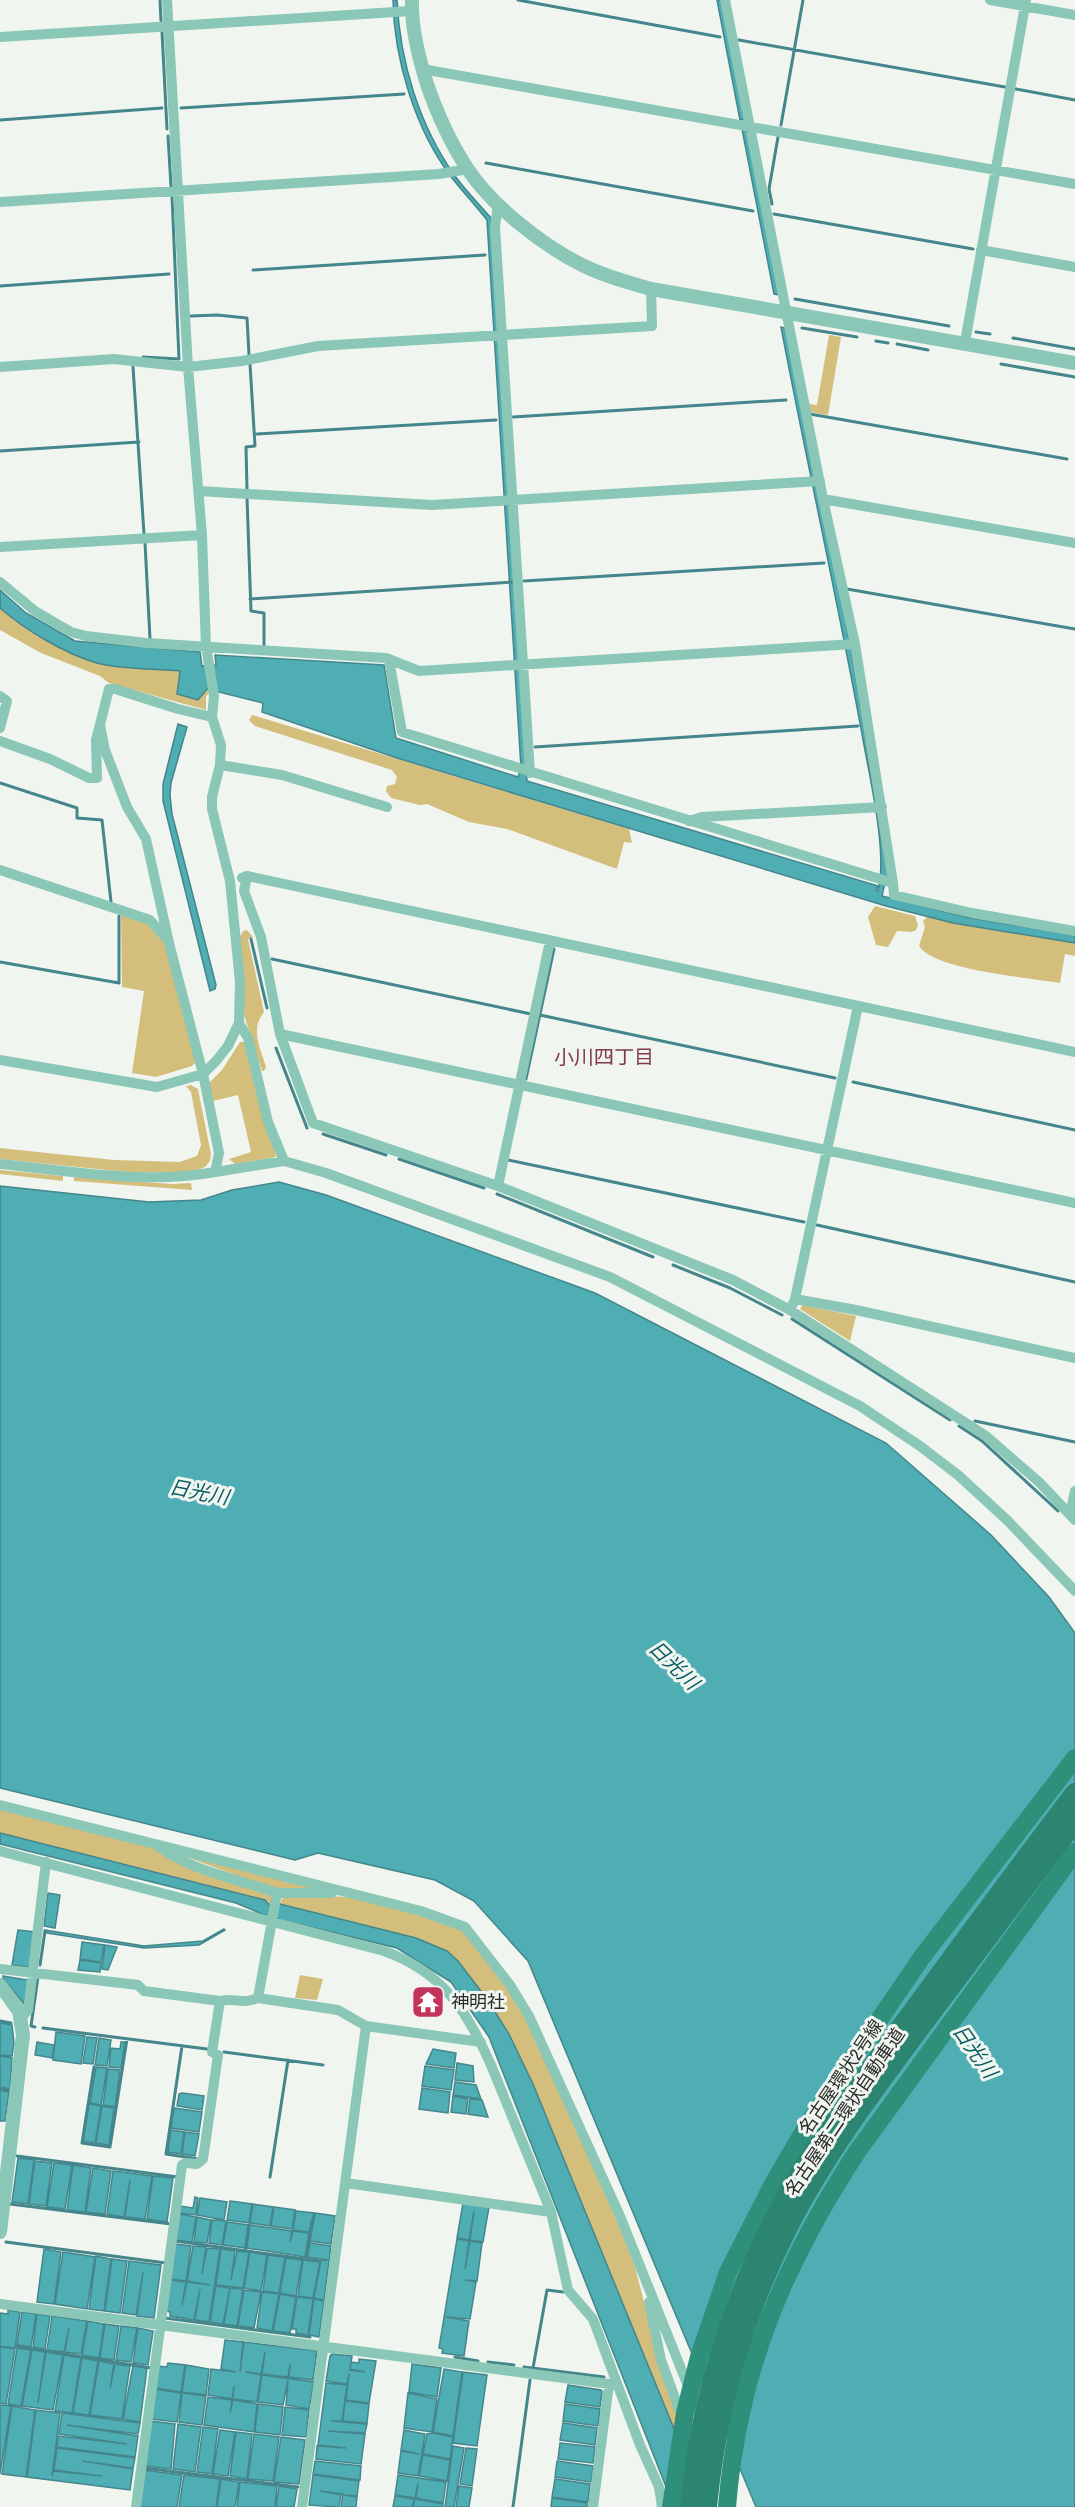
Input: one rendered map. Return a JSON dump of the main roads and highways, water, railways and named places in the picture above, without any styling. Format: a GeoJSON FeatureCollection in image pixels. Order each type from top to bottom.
{"type":"FeatureCollection","features":[{"type":"Feature","properties":{"kind":"highway","name":"名古屋環状2号線"},"geometry":{"type":"LineString","coordinates":[[671,2507],[686,2413],[699,2357],[729,2272],[772,2184],[808,2124],[922,1957],[1075,1758]]}},
{"type":"Feature","properties":{"kind":"highway","name":"名古屋第二環状自動車道"},"geometry":{"type":"LineString","coordinates":[[690,2507],[704,2410],[720,2354],[751,2269],[770,2228],[795,2182],[868,2072],[1075,1793]]}},
{"type":"Feature","properties":{"kind":"highway","name":"名古屋第二環状自動車道"},"geometry":{"type":"LineString","coordinates":[[707,2507],[711,2468],[737,2358],[766,2275],[783,2237],[833,2150],[879,2082],[1075,1821]]}},
{"type":"Feature","properties":{"kind":"highway"},"geometry":{"type":"LineString","coordinates":[[727,2507],[730,2467],[744,2394],[758,2344],[804,2239],[857,2152],[1075,1852]]}},
{"type":"Feature","properties":{"kind":"water"},"geometry":{"type":"Polygon","coordinates":[[[393,0],[397,0],[407,69],[431,136],[455,176],[491,218],[527,781],[878,886],[876,890],[878,891],[881,856],[873,791],[781,327],[785,328],[851,648],[887,873],[882,896],[971,918],[1075,935],[1075,943],[953,923],[886,906],[397,758],[262,712],[263,703],[207,689],[198,700],[177,694],[180,671],[115,666],[85,659],[46,640],[0,608],[0,590],[26,613],[75,641],[200,652],[202,666],[216,665],[215,655],[384,665],[396,738],[518,777],[521,768],[487,220],[439,159],[417,116],[397,46],[393,0]]]}},
{"type":"Feature","properties":{"kind":"water"},"geometry":{"type":"Polygon","coordinates":[[[717,0],[721,0],[745,119],[740,120],[717,0]]]}},
{"type":"Feature","properties":{"kind":"water"},"geometry":{"type":"Polygon","coordinates":[[[742,129],[748,129],[780,295],[774,294],[742,129]]]}},
{"type":"Feature","properties":{"kind":"water"},"geometry":{"type":"Polygon","coordinates":[[[178,724],[187,727],[171,783],[172,814],[216,985],[215,989],[210,991],[163,801],[163,784],[178,724]]]}},
{"type":"Feature","properties":{"kind":"water","name":"日光川"},"geometry":{"type":"Polygon","coordinates":[[[279,1182],[326,1195],[595,1293],[886,1443],[991,1535],[1049,1597],[1075,1633],[1075,2507],[756,2507],[528,1961],[474,1901],[435,1880],[318,1853],[295,1860],[0,1788],[0,1186],[149,1202],[201,1200],[232,1190],[279,1182]]]}},
{"type":"Feature","properties":{"kind":"water"},"geometry":{"type":"Polygon","coordinates":[[[0,1833],[265,1900],[271,1907],[280,1904],[416,1938],[447,1951],[458,1961],[487,1999],[509,2034],[533,2084],[706,2507],[674,2507],[489,2037],[451,1982],[397,1948],[269,1917],[236,1903],[0,1844],[0,1833]]]}},
{"type":"Feature","properties":{"kind":"water"},"geometry":{"type":"Polygon","coordinates":[[[48,1893],[60,1895],[55,1928],[44,1926],[48,1893]]]}},
{"type":"Feature","properties":{"kind":"water"},"geometry":{"type":"Polygon","coordinates":[[[224,1929],[199,1945],[144,1948],[47,1933],[45,1930],[144,1946],[203,1941],[224,1929]]]}},
{"type":"Feature","properties":{"kind":"water"},"geometry":{"type":"Polygon","coordinates":[[[18,1930],[35,1932],[30,1964],[27,1967],[12,1965],[18,1930]]]}},
{"type":"Feature","properties":{"kind":"water"},"geometry":{"type":"Polygon","coordinates":[[[82,1942],[104,1945],[101,1962],[80,1959],[82,1942]]]}},
{"type":"Feature","properties":{"kind":"water"},"geometry":{"type":"Polygon","coordinates":[[[105,1945],[117,1947],[108,1970],[102,1969],[105,1945]]]}},
{"type":"Feature","properties":{"kind":"water"},"geometry":{"type":"Polygon","coordinates":[[[80,1960],[101,1963],[100,1972],[78,1970],[80,1960]]]}},
{"type":"Feature","properties":{"kind":"water"},"geometry":{"type":"Polygon","coordinates":[[[3,1976],[28,1980],[24,2004],[3,1978],[3,1976]]]}},
{"type":"Feature","properties":{"kind":"water"},"geometry":{"type":"Polygon","coordinates":[[[0,2023],[12,2025],[14,2043],[12,2056],[0,2055],[0,2023]]]}},
{"type":"Feature","properties":{"kind":"water"},"geometry":{"type":"Polygon","coordinates":[[[56,2032],[85,2036],[81,2064],[53,2060],[56,2032]]]}},
{"type":"Feature","properties":{"kind":"water"},"geometry":{"type":"Polygon","coordinates":[[[87,2037],[97,2038],[93,2064],[83,2063],[87,2037]]]}},
{"type":"Feature","properties":{"kind":"water"},"geometry":{"type":"Polygon","coordinates":[[[99,2038],[111,2040],[107,2066],[95,2065],[99,2038]]]}},
{"type":"Feature","properties":{"kind":"water"},"geometry":{"type":"Polygon","coordinates":[[[37,2042],[54,2045],[52,2058],[35,2055],[37,2042]]]}},
{"type":"Feature","properties":{"kind":"water"},"geometry":{"type":"Polygon","coordinates":[[[121,2042],[125,2042],[121,2068],[109,2067],[111,2048],[120,2049],[121,2042]]]}},
{"type":"Feature","properties":{"kind":"water"},"geometry":{"type":"Polygon","coordinates":[[[433,2049],[456,2053],[454,2068],[426,2064],[433,2049]]]}},
{"type":"Feature","properties":{"kind":"water"},"geometry":{"type":"Polygon","coordinates":[[[0,2056],[12,2058],[10,2089],[0,2087],[0,2056]]]}},
{"type":"Feature","properties":{"kind":"water"},"geometry":{"type":"Polygon","coordinates":[[[457,2063],[473,2066],[474,2082],[455,2080],[457,2063]]]}},
{"type":"Feature","properties":{"kind":"water"},"geometry":{"type":"Polygon","coordinates":[[[425,2066],[454,2070],[451,2090],[422,2086],[425,2066]]]}},
{"type":"Feature","properties":{"kind":"water"},"geometry":{"type":"Polygon","coordinates":[[[96,2067],[107,2068],[101,2105],[90,2103],[96,2067]]]}},
{"type":"Feature","properties":{"kind":"water"},"geometry":{"type":"Polygon","coordinates":[[[108,2069],[120,2070],[115,2107],[103,2105],[108,2069]]]}},
{"type":"Feature","properties":{"kind":"water"},"geometry":{"type":"Polygon","coordinates":[[[455,2082],[476,2085],[481,2099],[453,2095],[455,2082]]]}},
{"type":"Feature","properties":{"kind":"water"},"geometry":{"type":"Polygon","coordinates":[[[422,2088],[450,2092],[448,2113],[419,2109],[422,2088]]]}},
{"type":"Feature","properties":{"kind":"water"},"geometry":{"type":"Polygon","coordinates":[[[0,2090],[9,2092],[5,2121],[0,2121],[0,2090]]]}},
{"type":"Feature","properties":{"kind":"water"},"geometry":{"type":"Polygon","coordinates":[[[179,2094],[204,2096],[202,2110],[177,2106],[179,2094]]]}},
{"type":"Feature","properties":{"kind":"water"},"geometry":{"type":"Polygon","coordinates":[[[453,2096],[468,2099],[466,2114],[451,2112],[453,2096]]]}},
{"type":"Feature","properties":{"kind":"water"},"geometry":{"type":"Polygon","coordinates":[[[470,2099],[482,2100],[488,2117],[468,2114],[470,2099]]]}},
{"type":"Feature","properties":{"kind":"water"},"geometry":{"type":"Polygon","coordinates":[[[89,2104],[101,2106],[95,2143],[83,2141],[89,2104]]]}},
{"type":"Feature","properties":{"kind":"water"},"geometry":{"type":"Polygon","coordinates":[[[102,2106],[114,2108],[109,2145],[96,2143],[102,2106]]]}},
{"type":"Feature","properties":{"kind":"water"},"geometry":{"type":"Polygon","coordinates":[[[174,2108],[202,2112],[199,2132],[171,2128],[174,2108]]]}},
{"type":"Feature","properties":{"kind":"water"},"geometry":{"type":"Polygon","coordinates":[[[171,2130],[184,2132],[181,2154],[168,2152],[171,2130]]]}},
{"type":"Feature","properties":{"kind":"water"},"geometry":{"type":"Polygon","coordinates":[[[185,2132],[199,2134],[195,2156],[182,2154],[185,2132]]]}},
{"type":"Feature","properties":{"kind":"water"},"geometry":{"type":"Polygon","coordinates":[[[18,2158],[34,2160],[28,2204],[12,2202],[18,2158]]]}},
{"type":"Feature","properties":{"kind":"water"},"geometry":{"type":"Polygon","coordinates":[[[35,2161],[52,2163],[46,2206],[29,2204],[35,2161]]]}},
{"type":"Feature","properties":{"kind":"water"},"geometry":{"type":"Polygon","coordinates":[[[54,2163],[72,2165],[65,2209],[47,2207],[54,2163]]]}},
{"type":"Feature","properties":{"kind":"water"},"geometry":{"type":"Polygon","coordinates":[[[73,2165],[91,2168],[85,2212],[67,2210],[73,2165]]]}},
{"type":"Feature","properties":{"kind":"water"},"geometry":{"type":"Polygon","coordinates":[[[93,2168],[111,2171],[105,2214],[86,2212],[93,2168]]]}},
{"type":"Feature","properties":{"kind":"water"},"geometry":{"type":"Polygon","coordinates":[[[113,2171],[152,2176],[145,2219],[125,2217],[130,2180],[124,2217],[107,2214],[113,2171]]]}},
{"type":"Feature","properties":{"kind":"water"},"geometry":{"type":"Polygon","coordinates":[[[153,2176],[173,2178],[167,2222],[147,2219],[153,2176]]]}},
{"type":"Feature","properties":{"kind":"water"},"geometry":{"type":"Polygon","coordinates":[[[195,2197],[198,2198],[196,2215],[179,2213],[180,2206],[193,2208],[195,2197]]]}},
{"type":"Feature","properties":{"kind":"water"},"geometry":{"type":"Polygon","coordinates":[[[200,2198],[227,2202],[224,2220],[197,2215],[200,2198]]]}},
{"type":"Feature","properties":{"kind":"water"},"geometry":{"type":"Polygon","coordinates":[[[230,2201],[252,2204],[249,2223],[227,2220],[230,2201]]]}},
{"type":"Feature","properties":{"kind":"water"},"geometry":{"type":"Polygon","coordinates":[[[463,2203],[489,2207],[483,2242],[470,2240],[474,2211],[469,2240],[457,2238],[463,2203]]]}},
{"type":"Feature","properties":{"kind":"water"},"geometry":{"type":"Polygon","coordinates":[[[253,2204],[273,2207],[270,2226],[250,2223],[253,2204]]]}},
{"type":"Feature","properties":{"kind":"water"},"geometry":{"type":"Polygon","coordinates":[[[274,2207],[295,2210],[292,2229],[271,2226],[274,2207]]]}},
{"type":"Feature","properties":{"kind":"water"},"geometry":{"type":"Polygon","coordinates":[[[296,2211],[314,2213],[309,2232],[293,2230],[296,2211]]]}},
{"type":"Feature","properties":{"kind":"water"},"geometry":{"type":"Polygon","coordinates":[[[315,2213],[335,2216],[331,2244],[310,2241],[315,2213]]]}},
{"type":"Feature","properties":{"kind":"water"},"geometry":{"type":"Polygon","coordinates":[[[179,2214],[196,2217],[192,2242],[175,2240],[179,2214]]]}},
{"type":"Feature","properties":{"kind":"water"},"geometry":{"type":"Polygon","coordinates":[[[197,2217],[211,2220],[207,2243],[194,2242],[197,2217]]]}},
{"type":"Feature","properties":{"kind":"water"},"geometry":{"type":"Polygon","coordinates":[[[212,2220],[226,2221],[222,2245],[209,2243],[212,2220]]]}},
{"type":"Feature","properties":{"kind":"water"},"geometry":{"type":"Polygon","coordinates":[[[227,2222],[248,2225],[245,2248],[223,2245],[227,2222]]]}},
{"type":"Feature","properties":{"kind":"water"},"geometry":{"type":"Polygon","coordinates":[[[250,2225],[292,2231],[290,2242],[293,2231],[309,2233],[305,2257],[247,2248],[250,2225]]]}},
{"type":"Feature","properties":{"kind":"water"},"geometry":{"type":"Polygon","coordinates":[[[457,2239],[469,2241],[465,2269],[470,2241],[482,2243],[477,2281],[465,2280],[476,2282],[470,2319],[446,2317],[469,2321],[464,2356],[442,2353],[443,2349],[439,2348],[457,2239]]]}},
{"type":"Feature","properties":{"kind":"water"},"geometry":{"type":"Polygon","coordinates":[[[310,2243],[331,2246],[324,2300],[314,2298],[321,2260],[328,2260],[307,2257],[310,2243]]]}},
{"type":"Feature","properties":{"kind":"water"},"geometry":{"type":"Polygon","coordinates":[[[175,2244],[191,2246],[186,2281],[170,2279],[175,2244]]]}},
{"type":"Feature","properties":{"kind":"water"},"geometry":{"type":"Polygon","coordinates":[[[193,2246],[206,2247],[202,2274],[207,2248],[220,2249],[209,2322],[195,2320],[200,2289],[194,2320],[170,2316],[170,2312],[166,2311],[170,2280],[186,2282],[182,2305],[187,2282],[210,2285],[187,2281],[193,2246]]]}},
{"type":"Feature","properties":{"kind":"water"},"geometry":{"type":"Polygon","coordinates":[[[44,2249],[61,2252],[54,2304],[37,2302],[44,2249]]]}},
{"type":"Feature","properties":{"kind":"water"},"geometry":{"type":"Polygon","coordinates":[[[221,2249],[235,2251],[231,2280],[237,2251],[249,2252],[243,2288],[216,2285],[221,2249]]]}},
{"type":"Feature","properties":{"kind":"water"},"geometry":{"type":"Polygon","coordinates":[[[63,2252],[95,2257],[87,2309],[55,2304],[63,2252]]]}},
{"type":"Feature","properties":{"kind":"water"},"geometry":{"type":"Polygon","coordinates":[[[250,2252],[267,2255],[261,2291],[244,2288],[250,2252]]]}},
{"type":"Feature","properties":{"kind":"water"},"geometry":{"type":"Polygon","coordinates":[[[268,2255],[285,2257],[279,2293],[263,2291],[268,2255]]]}},
{"type":"Feature","properties":{"kind":"water"},"geometry":{"type":"Polygon","coordinates":[[[96,2256],[111,2259],[104,2311],[89,2309],[96,2256]]]}},
{"type":"Feature","properties":{"kind":"water"},"geometry":{"type":"Polygon","coordinates":[[[286,2258],[302,2260],[296,2296],[280,2293],[286,2258]]]}},
{"type":"Feature","properties":{"kind":"water"},"geometry":{"type":"Polygon","coordinates":[[[112,2259],[127,2261],[120,2313],[105,2311],[112,2259]]]}},
{"type":"Feature","properties":{"kind":"water"},"geometry":{"type":"Polygon","coordinates":[[[303,2260],[320,2262],[313,2298],[298,2296],[303,2260]]]}},
{"type":"Feature","properties":{"kind":"water"},"geometry":{"type":"Polygon","coordinates":[[[129,2261],[161,2265],[154,2318],[137,2316],[143,2272],[136,2315],[122,2313],[129,2261]]]}},
{"type":"Feature","properties":{"kind":"water"},"geometry":{"type":"Polygon","coordinates":[[[216,2286],[230,2288],[223,2324],[210,2322],[216,2286]]]}},
{"type":"Feature","properties":{"kind":"water"},"geometry":{"type":"Polygon","coordinates":[[[230,2288],[243,2289],[237,2326],[224,2324],[230,2288]]]}},
{"type":"Feature","properties":{"kind":"water"},"geometry":{"type":"Polygon","coordinates":[[[244,2290],[261,2292],[254,2328],[238,2326],[244,2290]]]}},
{"type":"Feature","properties":{"kind":"water"},"geometry":{"type":"Polygon","coordinates":[[[262,2292],[279,2294],[272,2331],[257,2328],[262,2292]]]}},
{"type":"Feature","properties":{"kind":"water"},"geometry":{"type":"Polygon","coordinates":[[[280,2294],[296,2297],[290,2333],[273,2331],[280,2294]]]}},
{"type":"Feature","properties":{"kind":"water"},"geometry":{"type":"Polygon","coordinates":[[[297,2297],[313,2299],[308,2335],[296,2333],[296,2329],[292,2329],[297,2297]]]}},
{"type":"Feature","properties":{"kind":"water"},"geometry":{"type":"Polygon","coordinates":[[[314,2299],[324,2301],[319,2337],[309,2335],[314,2299]]]}},
{"type":"Feature","properties":{"kind":"water"},"geometry":{"type":"Polygon","coordinates":[[[8,2310],[20,2312],[15,2348],[0,2346],[0,2313],[8,2314],[8,2310]]]}},
{"type":"Feature","properties":{"kind":"water"},"geometry":{"type":"Polygon","coordinates":[[[22,2312],[36,2314],[31,2347],[17,2345],[22,2312]]]}},
{"type":"Feature","properties":{"kind":"water"},"geometry":{"type":"Polygon","coordinates":[[[37,2314],[50,2316],[45,2349],[33,2347],[37,2314]]]}},
{"type":"Feature","properties":{"kind":"water"},"geometry":{"type":"Polygon","coordinates":[[[52,2316],[87,2321],[81,2354],[65,2352],[69,2328],[64,2352],[47,2350],[52,2316]]]}},
{"type":"Feature","properties":{"kind":"water"},"geometry":{"type":"Polygon","coordinates":[[[88,2321],[104,2324],[99,2358],[82,2355],[88,2321]]]}},
{"type":"Feature","properties":{"kind":"water"},"geometry":{"type":"Polygon","coordinates":[[[105,2324],[119,2326],[114,2360],[100,2358],[105,2324]]]}},
{"type":"Feature","properties":{"kind":"water"},"geometry":{"type":"Polygon","coordinates":[[[121,2326],[137,2328],[131,2362],[116,2360],[121,2326]]]}},
{"type":"Feature","properties":{"kind":"water"},"geometry":{"type":"Polygon","coordinates":[[[138,2328],[153,2331],[148,2365],[133,2363],[138,2328]]]}},
{"type":"Feature","properties":{"kind":"water"},"geometry":{"type":"Polygon","coordinates":[[[225,2340],[243,2342],[240,2372],[244,2342],[317,2351],[313,2380],[289,2377],[290,2364],[288,2377],[262,2374],[265,2352],[261,2374],[246,2372],[261,2375],[257,2402],[233,2399],[234,2386],[232,2399],[208,2395],[211,2369],[236,2372],[221,2369],[225,2340]]]}},
{"type":"Feature","properties":{"kind":"water"},"geometry":{"type":"Polygon","coordinates":[[[0,2347],[15,2349],[6,2404],[0,2403],[0,2347]]]}},
{"type":"Feature","properties":{"kind":"water"},"geometry":{"type":"Polygon","coordinates":[[[17,2348],[31,2350],[21,2406],[8,2404],[17,2348]]]}},
{"type":"Feature","properties":{"kind":"water"},"geometry":{"type":"Polygon","coordinates":[[[32,2350],[45,2352],[38,2403],[46,2352],[63,2355],[53,2410],[22,2406],[32,2350]]]}},
{"type":"Feature","properties":{"kind":"water"},"geometry":{"type":"Polygon","coordinates":[[[332,2354],[352,2356],[351,2362],[359,2363],[359,2359],[376,2361],[369,2403],[346,2400],[349,2374],[347,2384],[326,2381],[332,2354]]]}},
{"type":"Feature","properties":{"kind":"water"},"geometry":{"type":"Polygon","coordinates":[[[64,2355],[81,2358],[72,2413],[55,2411],[64,2355]]]}},
{"type":"Feature","properties":{"kind":"water"},"geometry":{"type":"Polygon","coordinates":[[[82,2358],[98,2361],[89,2415],[73,2413],[82,2358]]]}},
{"type":"Feature","properties":{"kind":"water"},"geometry":{"type":"Polygon","coordinates":[[[99,2361],[114,2364],[110,2388],[115,2364],[130,2366],[122,2419],[90,2415],[99,2361]]]}},
{"type":"Feature","properties":{"kind":"water"},"geometry":{"type":"Polygon","coordinates":[[[168,2363],[185,2365],[181,2392],[155,2388],[158,2366],[167,2367],[168,2363]]]}},
{"type":"Feature","properties":{"kind":"water"},"geometry":{"type":"Polygon","coordinates":[[[412,2364],[441,2368],[437,2397],[409,2392],[412,2364]]]}},
{"type":"Feature","properties":{"kind":"water"},"geometry":{"type":"Polygon","coordinates":[[[186,2365],[209,2369],[206,2395],[182,2392],[186,2365]]]}},
{"type":"Feature","properties":{"kind":"water"},"geometry":{"type":"Polygon","coordinates":[[[133,2366],[147,2368],[140,2422],[123,2419],[133,2366]]]}},
{"type":"Feature","properties":{"kind":"water"},"geometry":{"type":"Polygon","coordinates":[[[444,2369],[462,2372],[453,2436],[433,2432],[444,2369]]]}},
{"type":"Feature","properties":{"kind":"water"},"geometry":{"type":"Polygon","coordinates":[[[463,2372],[487,2375],[477,2446],[453,2443],[463,2372]]]}},
{"type":"Feature","properties":{"kind":"water"},"geometry":{"type":"Polygon","coordinates":[[[262,2375],[314,2382],[309,2409],[286,2405],[288,2380],[283,2405],[258,2402],[262,2375]]]}},
{"type":"Feature","properties":{"kind":"water"},"geometry":{"type":"Polygon","coordinates":[[[326,2383],[347,2385],[342,2421],[331,2421],[367,2424],[365,2433],[328,2431],[365,2434],[361,2464],[316,2459],[317,2446],[346,2448],[318,2445],[326,2383]]]}},
{"type":"Feature","properties":{"kind":"water"},"geometry":{"type":"Polygon","coordinates":[[[568,2385],[601,2390],[600,2407],[565,2402],[568,2385]]]}},
{"type":"Feature","properties":{"kind":"water"},"geometry":{"type":"Polygon","coordinates":[[[155,2389],[181,2393],[177,2422],[151,2419],[155,2389]]]}},
{"type":"Feature","properties":{"kind":"water"},"geometry":{"type":"Polygon","coordinates":[[[182,2393],[206,2396],[202,2425],[179,2422],[182,2393]]]}},
{"type":"Feature","properties":{"kind":"water"},"geometry":{"type":"Polygon","coordinates":[[[408,2393],[437,2399],[432,2432],[404,2428],[408,2393]]]}},
{"type":"Feature","properties":{"kind":"water"},"geometry":{"type":"Polygon","coordinates":[[[208,2397],[232,2400],[230,2413],[233,2400],[257,2404],[254,2432],[204,2425],[208,2397]]]}},
{"type":"Feature","properties":{"kind":"water"},"geometry":{"type":"Polygon","coordinates":[[[345,2401],[369,2404],[367,2423],[343,2421],[345,2401]]]}},
{"type":"Feature","properties":{"kind":"water"},"geometry":{"type":"Polygon","coordinates":[[[258,2404],[283,2407],[280,2435],[255,2432],[258,2404]]]}},
{"type":"Feature","properties":{"kind":"water"},"geometry":{"type":"Polygon","coordinates":[[[565,2404],[600,2409],[598,2426],[563,2421],[565,2404]]]}},
{"type":"Feature","properties":{"kind":"water"},"geometry":{"type":"Polygon","coordinates":[[[0,2405],[11,2406],[0,2474],[0,2405]]]}},
{"type":"Feature","properties":{"kind":"water"},"geometry":{"type":"Polygon","coordinates":[[[12,2406],[35,2410],[26,2477],[2,2474],[12,2406]]]}},
{"type":"Feature","properties":{"kind":"water"},"geometry":{"type":"Polygon","coordinates":[[[285,2407],[309,2410],[306,2437],[282,2435],[285,2407]]]}},
{"type":"Feature","properties":{"kind":"water"},"geometry":{"type":"Polygon","coordinates":[[[36,2410],[60,2413],[52,2476],[53,2471],[102,2476],[54,2470],[57,2448],[135,2458],[133,2468],[82,2461],[133,2469],[130,2490],[27,2477],[36,2410]]]}},
{"type":"Feature","properties":{"kind":"water"},"geometry":{"type":"Polygon","coordinates":[[[62,2413],[140,2423],[138,2434],[67,2425],[138,2436],[135,2457],[57,2447],[58,2436],[127,2444],[59,2434],[62,2413]]]}},
{"type":"Feature","properties":{"kind":"water"},"geometry":{"type":"Polygon","coordinates":[[[150,2421],[175,2424],[171,2469],[145,2466],[150,2421]]]}},
{"type":"Feature","properties":{"kind":"water"},"geometry":{"type":"Polygon","coordinates":[[[563,2423],[597,2428],[595,2445],[560,2440],[563,2423]]]}},
{"type":"Feature","properties":{"kind":"water"},"geometry":{"type":"Polygon","coordinates":[[[178,2424],[201,2427],[195,2472],[173,2469],[178,2424]]]}},
{"type":"Feature","properties":{"kind":"water"},"geometry":{"type":"Polygon","coordinates":[[[203,2427],[218,2429],[212,2474],[197,2472],[203,2427]]]}},
{"type":"Feature","properties":{"kind":"water"},"geometry":{"type":"Polygon","coordinates":[[[220,2430],[235,2432],[228,2476],[213,2474],[220,2430]]]}},
{"type":"Feature","properties":{"kind":"water"},"geometry":{"type":"Polygon","coordinates":[[[404,2430],[425,2434],[418,2476],[398,2473],[401,2451],[419,2454],[401,2450],[404,2430]]]}},
{"type":"Feature","properties":{"kind":"water"},"geometry":{"type":"Polygon","coordinates":[[[236,2432],[252,2434],[247,2479],[230,2476],[236,2432]]]}},
{"type":"Feature","properties":{"kind":"water"},"geometry":{"type":"Polygon","coordinates":[[[254,2434],[279,2437],[273,2481],[248,2479],[254,2434]]]}},
{"type":"Feature","properties":{"kind":"water"},"geometry":{"type":"Polygon","coordinates":[[[427,2434],[453,2437],[450,2459],[423,2454],[427,2434]]]}},
{"type":"Feature","properties":{"kind":"water"},"geometry":{"type":"Polygon","coordinates":[[[281,2437],[305,2440],[299,2484],[274,2482],[281,2437]]]}},
{"type":"Feature","properties":{"kind":"water"},"geometry":{"type":"Polygon","coordinates":[[[560,2443],[595,2447],[593,2463],[558,2459],[560,2443]]]}},
{"type":"Feature","properties":{"kind":"water"},"geometry":{"type":"Polygon","coordinates":[[[453,2446],[464,2448],[454,2507],[445,2507],[453,2446]]]}},
{"type":"Feature","properties":{"kind":"water"},"geometry":{"type":"Polygon","coordinates":[[[466,2448],[477,2449],[472,2486],[460,2484],[466,2448]]]}},
{"type":"Feature","properties":{"kind":"water"},"geometry":{"type":"Polygon","coordinates":[[[423,2455],[450,2460],[447,2481],[419,2476],[423,2455]]]}},
{"type":"Feature","properties":{"kind":"water"},"geometry":{"type":"Polygon","coordinates":[[[315,2461],[361,2466],[360,2480],[313,2474],[315,2461]]]}},
{"type":"Feature","properties":{"kind":"water"},"geometry":{"type":"Polygon","coordinates":[[[557,2461],[593,2466],[591,2482],[555,2477],[557,2461]]]}},
{"type":"Feature","properties":{"kind":"water"},"geometry":{"type":"Polygon","coordinates":[[[143,2470],[182,2475],[177,2507],[138,2507],[143,2470]]]}},
{"type":"Feature","properties":{"kind":"water"},"geometry":{"type":"Polygon","coordinates":[[[184,2475],[220,2479],[216,2507],[179,2507],[184,2475]]]}},
{"type":"Feature","properties":{"kind":"water"},"geometry":{"type":"Polygon","coordinates":[[[313,2475],[359,2481],[357,2496],[344,2495],[357,2497],[356,2507],[341,2507],[343,2494],[320,2491],[341,2495],[339,2507],[309,2505],[313,2475]]]}},
{"type":"Feature","properties":{"kind":"water"},"geometry":{"type":"Polygon","coordinates":[[[398,2475],[446,2482],[443,2503],[416,2498],[418,2483],[415,2498],[395,2495],[398,2475]]]}},
{"type":"Feature","properties":{"kind":"water"},"geometry":{"type":"Polygon","coordinates":[[[221,2479],[239,2482],[235,2507],[217,2507],[221,2479]]]}},
{"type":"Feature","properties":{"kind":"water"},"geometry":{"type":"Polygon","coordinates":[[[555,2479],[590,2484],[588,2502],[552,2497],[555,2479]]]}},
{"type":"Feature","properties":{"kind":"water"},"geometry":{"type":"Polygon","coordinates":[[[240,2482],[277,2486],[275,2507],[237,2507],[240,2482]]]}},
{"type":"Feature","properties":{"kind":"water"},"geometry":{"type":"Polygon","coordinates":[[[279,2486],[297,2489],[294,2507],[276,2507],[279,2486]]]}},
{"type":"Feature","properties":{"kind":"water"},"geometry":{"type":"Polygon","coordinates":[[[459,2486],[472,2488],[469,2507],[456,2507],[459,2486]]]}},
{"type":"Feature","properties":{"kind":"water"},"geometry":{"type":"Polygon","coordinates":[[[395,2496],[414,2499],[412,2507],[393,2507],[395,2496]]]}},
{"type":"Feature","properties":{"kind":"water"},"geometry":{"type":"Polygon","coordinates":[[[552,2498],[587,2503],[587,2507],[551,2507],[552,2498]]]}},
{"type":"Feature","properties":{"kind":"water"},"geometry":{"type":"Polygon","coordinates":[[[415,2499],[443,2504],[443,2507],[413,2507],[415,2499]]]}},
{"type":"Feature","properties":{"kind":"waterway"},"geometry":{"type":"LineString","coordinates":[[160,0],[161,21]]}},
{"type":"Feature","properties":{"kind":"waterway"},"geometry":{"type":"LineString","coordinates":[[518,0],[720,37]]}},
{"type":"Feature","properties":{"kind":"waterway"},"geometry":{"type":"LineString","coordinates":[[781,125],[803,0]]}},
{"type":"Feature","properties":{"kind":"waterway"},"geometry":{"type":"LineString","coordinates":[[162,32],[167,129]]}},
{"type":"Feature","properties":{"kind":"waterway"},"geometry":{"type":"LineString","coordinates":[[739,40],[1005,87]]}},
{"type":"Feature","properties":{"kind":"waterway"},"geometry":{"type":"LineString","coordinates":[[1016,89],[1075,100]]}},
{"type":"Feature","properties":{"kind":"waterway"},"geometry":{"type":"LineString","coordinates":[[181,108],[404,94]]}},
{"type":"Feature","properties":{"kind":"waterway"},"geometry":{"type":"LineString","coordinates":[[0,120],[162,108]]}},
{"type":"Feature","properties":{"kind":"waterway"},"geometry":{"type":"LineString","coordinates":[[168,136],[171,186]]}},
{"type":"Feature","properties":{"kind":"waterway"},"geometry":{"type":"LineString","coordinates":[[772,204],[769,189],[778,137]]}},
{"type":"Feature","properties":{"kind":"waterway"},"geometry":{"type":"LineString","coordinates":[[486,163],[753,211]]}},
{"type":"Feature","properties":{"kind":"waterway"},"geometry":{"type":"LineString","coordinates":[[143,357],[179,359],[172,196]]}},
{"type":"Feature","properties":{"kind":"waterway"},"geometry":{"type":"LineString","coordinates":[[774,214],[973,249]]}},
{"type":"Feature","properties":{"kind":"waterway"},"geometry":{"type":"LineString","coordinates":[[253,270],[485,255]]}},
{"type":"Feature","properties":{"kind":"waterway"},"geometry":{"type":"LineString","coordinates":[[0,286],[169,274]]}},
{"type":"Feature","properties":{"kind":"waterway"},"geometry":{"type":"LineString","coordinates":[[795,299],[949,326]]}},
{"type":"Feature","properties":{"kind":"waterway"},"geometry":{"type":"LineString","coordinates":[[191,316],[217,315],[247,318],[249,355]]}},
{"type":"Feature","properties":{"kind":"waterway"},"geometry":{"type":"LineString","coordinates":[[802,328],[857,337]]}},
{"type":"Feature","properties":{"kind":"waterway"},"geometry":{"type":"LineString","coordinates":[[976,332],[990,334]]}},
{"type":"Feature","properties":{"kind":"waterway"},"geometry":{"type":"LineString","coordinates":[[1013,338],[1075,349]]}},
{"type":"Feature","properties":{"kind":"waterway"},"geometry":{"type":"LineString","coordinates":[[876,341],[888,343]]}},
{"type":"Feature","properties":{"kind":"waterway"},"geometry":{"type":"LineString","coordinates":[[897,344],[928,350]]}},
{"type":"Feature","properties":{"kind":"waterway"},"geometry":{"type":"LineString","coordinates":[[247,489],[246,447],[255,446],[250,364]]}},
{"type":"Feature","properties":{"kind":"waterway"},"geometry":{"type":"LineString","coordinates":[[1001,364],[1075,377]]}},
{"type":"Feature","properties":{"kind":"waterway"},"geometry":{"type":"LineString","coordinates":[[133,367],[144,534]]}},
{"type":"Feature","properties":{"kind":"waterway"},"geometry":{"type":"LineString","coordinates":[[513,417],[786,400]]}},
{"type":"Feature","properties":{"kind":"waterway"},"geometry":{"type":"LineString","coordinates":[[810,414],[1067,459]]}},
{"type":"Feature","properties":{"kind":"waterway"},"geometry":{"type":"LineString","coordinates":[[257,434],[496,420]]}},
{"type":"Feature","properties":{"kind":"waterway"},"geometry":{"type":"LineString","coordinates":[[0,451],[139,442]]}},
{"type":"Feature","properties":{"kind":"waterway"},"geometry":{"type":"LineString","coordinates":[[247,498],[251,611],[264,613],[264,645]]}},
{"type":"Feature","properties":{"kind":"waterway"},"geometry":{"type":"LineString","coordinates":[[145,543],[150,639]]}},
{"type":"Feature","properties":{"kind":"waterway"},"geometry":{"type":"LineString","coordinates":[[524,581],[824,563]]}},
{"type":"Feature","properties":{"kind":"waterway"},"geometry":{"type":"LineString","coordinates":[[250,599],[512,582]]}},
{"type":"Feature","properties":{"kind":"waterway"},"geometry":{"type":"LineString","coordinates":[[847,589],[1075,629]]}},
{"type":"Feature","properties":{"kind":"waterway"},"geometry":{"type":"LineString","coordinates":[[535,747],[858,726]]}},
{"type":"Feature","properties":{"kind":"waterway"},"geometry":{"type":"LineString","coordinates":[[0,783],[77,808],[77,818],[102,820],[111,902]]}},
{"type":"Feature","properties":{"kind":"waterway"},"geometry":{"type":"LineString","coordinates":[[0,962],[119,983],[119,916]]}},
{"type":"Feature","properties":{"kind":"waterway"},"geometry":{"type":"LineString","coordinates":[[251,939],[267,1008]]}},
{"type":"Feature","properties":{"kind":"waterway"},"geometry":{"type":"LineString","coordinates":[[526,1079],[554,949]]}},
{"type":"Feature","properties":{"kind":"waterway"},"geometry":{"type":"LineString","coordinates":[[272,959],[531,1014]]}},
{"type":"Feature","properties":{"kind":"waterway"},"geometry":{"type":"LineString","coordinates":[[540,1015],[835,1078]]}},
{"type":"Feature","properties":{"kind":"waterway"},"geometry":{"type":"LineString","coordinates":[[276,1048],[307,1128]]}},
{"type":"Feature","properties":{"kind":"waterway"},"geometry":{"type":"LineString","coordinates":[[853,1082],[1075,1130]]}},
{"type":"Feature","properties":{"kind":"waterway"},"geometry":{"type":"LineString","coordinates":[[323,1134],[386,1155]]}},
{"type":"Feature","properties":{"kind":"waterway"},"geometry":{"type":"LineString","coordinates":[[399,1159],[484,1188]]}},
{"type":"Feature","properties":{"kind":"waterway"},"geometry":{"type":"LineString","coordinates":[[508,1160],[804,1222]]}},
{"type":"Feature","properties":{"kind":"waterway"},"geometry":{"type":"LineString","coordinates":[[497,1194],[653,1257]]}},
{"type":"Feature","properties":{"kind":"waterway"},"geometry":{"type":"LineString","coordinates":[[817,1225],[1075,1282]]}},
{"type":"Feature","properties":{"kind":"waterway"},"geometry":{"type":"LineString","coordinates":[[673,1265],[730,1288],[782,1315]]}},
{"type":"Feature","properties":{"kind":"waterway"},"geometry":{"type":"LineString","coordinates":[[792,1319],[950,1420]]}},
{"type":"Feature","properties":{"kind":"waterway"},"geometry":{"type":"LineString","coordinates":[[975,1421],[1075,1442]]}},
{"type":"Feature","properties":{"kind":"waterway"},"geometry":{"type":"LineString","coordinates":[[959,1426],[982,1441],[1058,1511]]}},
{"type":"Feature","properties":{"kind":"waterway"},"geometry":{"type":"LineString","coordinates":[[40,1965],[45,1931]]}},
{"type":"Feature","properties":{"kind":"waterway"},"geometry":{"type":"LineString","coordinates":[[35,2027],[31,2026],[38,1977]]}},
{"type":"Feature","properties":{"kind":"waterway"},"geometry":{"type":"LineString","coordinates":[[0,2021],[11,2023]]}},
{"type":"Feature","properties":{"kind":"waterway"},"geometry":{"type":"LineString","coordinates":[[43,2028],[207,2049]]}},
{"type":"Feature","properties":{"kind":"waterway"},"geometry":{"type":"LineString","coordinates":[[94,2067],[82,2143],[110,2147],[127,2039]]}},
{"type":"Feature","properties":{"kind":"waterway"},"geometry":{"type":"LineString","coordinates":[[182,2046],[166,2154],[198,2159]]}},
{"type":"Feature","properties":{"kind":"waterway"},"geometry":{"type":"LineString","coordinates":[[224,2052],[323,2065]]}},
{"type":"Feature","properties":{"kind":"waterway"},"geometry":{"type":"LineString","coordinates":[[270,2177],[288,2060]]}},
{"type":"Feature","properties":{"kind":"waterway"},"geometry":{"type":"LineString","coordinates":[[0,2089],[10,2091]]}},
{"type":"Feature","properties":{"kind":"waterway"},"geometry":{"type":"LineString","coordinates":[[17,2156],[178,2177]]}},
{"type":"Feature","properties":{"kind":"waterway"},"geometry":{"type":"LineString","coordinates":[[10,2204],[171,2224]]}},
{"type":"Feature","properties":{"kind":"waterway"},"geometry":{"type":"LineString","coordinates":[[306,2259],[312,2221]]}},
{"type":"Feature","properties":{"kind":"waterway"},"geometry":{"type":"LineString","coordinates":[[245,2251],[249,2225]]}},
{"type":"Feature","properties":{"kind":"waterway"},"geometry":{"type":"LineString","coordinates":[[175,2241],[320,2261]]}},
{"type":"Feature","properties":{"kind":"waterway"},"geometry":{"type":"LineString","coordinates":[[6,2242],[166,2263]]}},
{"type":"Feature","properties":{"kind":"waterway"},"geometry":{"type":"LineString","coordinates":[[533,2368],[547,2290],[563,2292]]}},
{"type":"Feature","properties":{"kind":"waterway"},"geometry":{"type":"LineString","coordinates":[[165,2318],[310,2337]]}},
{"type":"Feature","properties":{"kind":"waterway"},"geometry":{"type":"LineString","coordinates":[[16,2346],[151,2368]]}},
{"type":"Feature","properties":{"kind":"waterway"},"geometry":{"type":"LineString","coordinates":[[455,2357],[478,2361]]}},
{"type":"Feature","properties":{"kind":"waterway"},"geometry":{"type":"LineString","coordinates":[[488,2362],[514,2365]]}},
{"type":"Feature","properties":{"kind":"waterway"},"geometry":{"type":"LineString","coordinates":[[524,2367],[604,2377]]}},
{"type":"Feature","properties":{"kind":"waterway"},"geometry":{"type":"LineString","coordinates":[[513,2507],[530,2380]]}},
{"type":"Feature","properties":{"kind":"waterway"},"geometry":{"type":"LineString","coordinates":[[144,2468],[298,2487]]}},
{"type":"Feature","properties":{"kind":"place","name":"神明社"},"geometry":{"type":"Point","coordinates":[428,2002]}},
{"type":"Feature","properties":{"kind":"district","name":"小川四丁目"},"geometry":{"type":"Point","coordinates":[604,1057]}}]}
